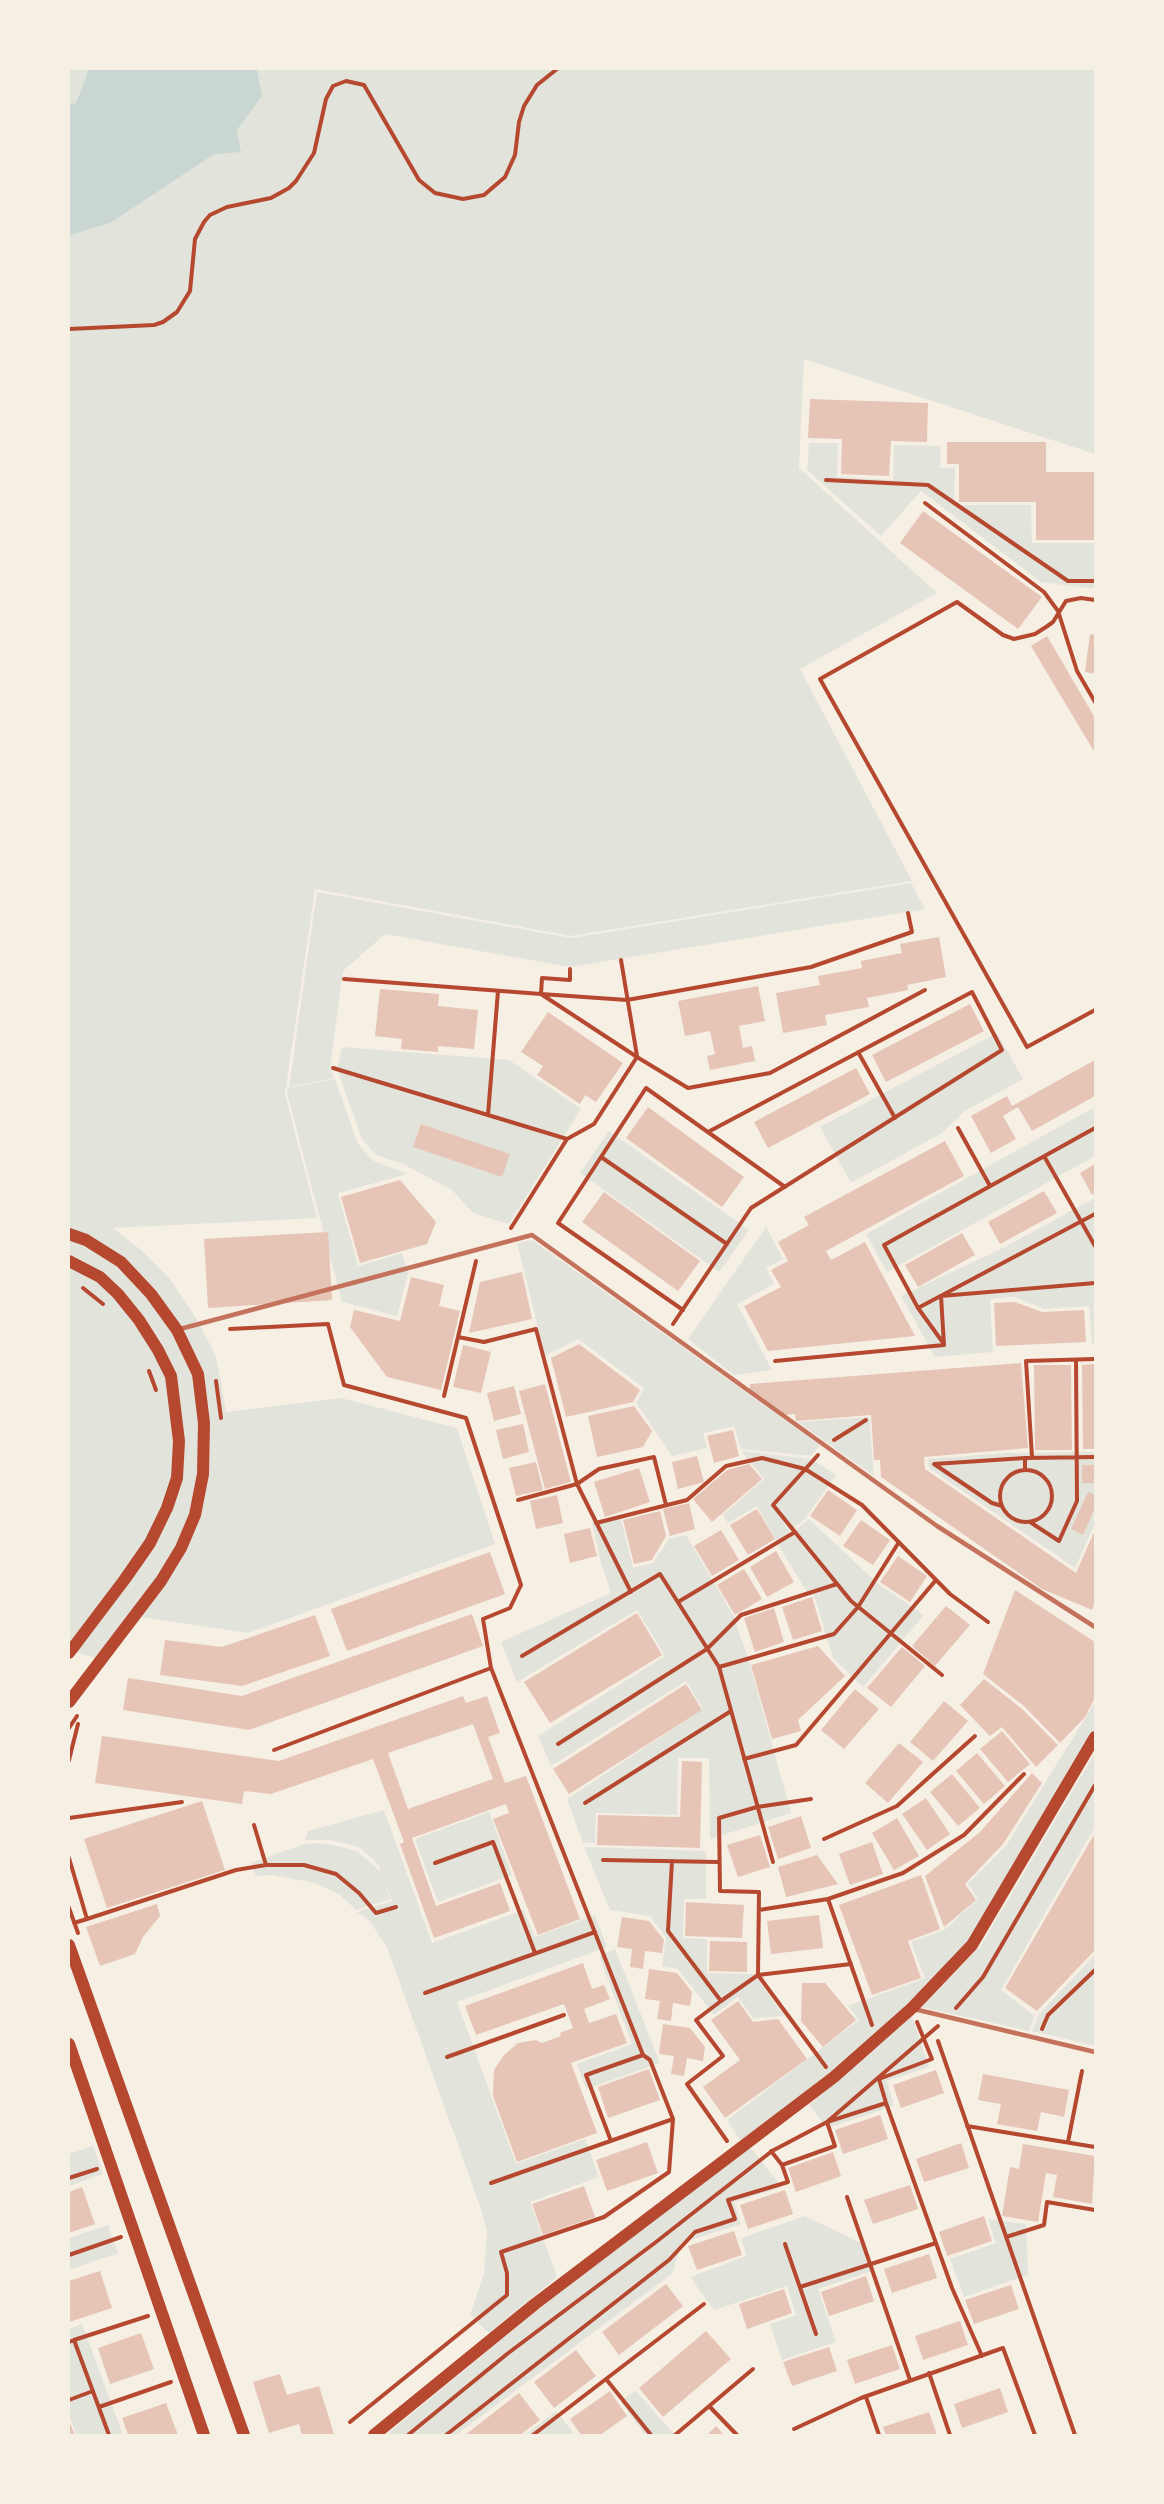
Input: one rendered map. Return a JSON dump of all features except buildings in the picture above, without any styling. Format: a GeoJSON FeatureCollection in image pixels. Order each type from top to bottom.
{"type":"FeatureCollection","features":[{"type":"Feature","properties":{"kind":"main road"},"geometry":{"type":"LineString","coordinates":[[69,1234],[86,1240],[121,1262],[151,1294],[177,1330],[198,1374],[204,1423],[203,1474],[195,1515],[181,1548],[161,1581],[69,1702]]}},
{"type":"Feature","properties":{"kind":"main road"},"geometry":{"type":"LineString","coordinates":[[69,1261],[100,1277],[118,1294],[139,1320],[158,1350],[171,1376],[178,1441],[177,1478],[167,1508],[150,1543],[69,1653]]}},
{"type":"Feature","properties":{"kind":"main road"},"geometry":{"type":"LineString","coordinates":[[374,2435],[535,2304],[834,2077],[912,2008],[972,1945],[1095,1737]]}},
{"type":"Feature","properties":{"kind":"main road"},"geometry":{"type":"LineString","coordinates":[[69,1945],[244,2435]]}},
{"type":"Feature","properties":{"kind":"main road"},"geometry":{"type":"LineString","coordinates":[[69,2044],[204,2435]]}},
{"type":"Feature","properties":{"kind":"lane"},"geometry":{"type":"LineString","coordinates":[[177,1330],[532,1235],[936,1526],[1095,1627]]}},
{"type":"Feature","properties":{"kind":"lane"},"geometry":{"type":"LineString","coordinates":[[912,2008],[1095,2052]]}},
{"type":"Feature","properties":{"kind":"path"},"geometry":{"type":"LineString","coordinates":[[69,329],[154,324],[163,322],[177,312],[190,291],[195,239],[204,222],[218,210],[271,198],[290,188],[314,153],[326,99],[333,86],[346,81],[364,85],[419,180],[435,193],[463,198],[484,195],[505,177],[513,163],[519,122],[524,106],[537,85],[557,69]]}},
{"type":"Feature","properties":{"kind":"path"},"geometry":{"type":"LineString","coordinates":[[826,480],[928,485],[1068,581],[1095,581]]}},
{"type":"Feature","properties":{"kind":"path"},"geometry":{"type":"LineString","coordinates":[[925,503],[1044,592],[1058,612],[1077,671],[1095,702]]}},
{"type":"Feature","properties":{"kind":"path"},"geometry":{"type":"LineString","coordinates":[[1095,600],[1072,599],[1066,602],[1053,622],[1035,634],[1014,639],[1003,635],[957,602],[820,679],[1027,1047],[1095,1010]]}},
{"type":"Feature","properties":{"kind":"path"},"geometry":{"type":"LineString","coordinates":[[344,979],[627,1000],[811,967],[912,933],[908,913]]}},
{"type":"Feature","properties":{"kind":"path"},"geometry":{"type":"LineString","coordinates":[[511,1228],[567,1139],[594,1124],[637,1057],[621,960]]}},
{"type":"Feature","properties":{"kind":"path"},"geometry":{"type":"LineString","coordinates":[[541,994],[542,978],[570,980],[570,969]]}},
{"type":"Feature","properties":{"kind":"path"},"geometry":{"type":"LineString","coordinates":[[541,994],[688,1088],[770,1073],[925,990]]}},
{"type":"Feature","properties":{"kind":"path"},"geometry":{"type":"LineString","coordinates":[[488,1114],[498,991]]}},
{"type":"Feature","properties":{"kind":"path"},"geometry":{"type":"LineString","coordinates":[[668,1332],[751,1208],[1002,1050],[972,992],[708,1132]]}},
{"type":"Feature","properties":{"kind":"path"},"geometry":{"type":"LineString","coordinates":[[858,1052],[895,1118]]}},
{"type":"Feature","properties":{"kind":"path"},"geometry":{"type":"LineString","coordinates":[[333,1068],[567,1139]]}},
{"type":"Feature","properties":{"kind":"path"},"geometry":{"type":"LineString","coordinates":[[683,1310],[558,1223],[646,1088],[785,1187]]}},
{"type":"Feature","properties":{"kind":"path"},"geometry":{"type":"LineString","coordinates":[[958,1128],[990,1186]]}},
{"type":"Feature","properties":{"kind":"path"},"geometry":{"type":"LineString","coordinates":[[944,1345],[918,1308],[884,1245],[1095,1128]]}},
{"type":"Feature","properties":{"kind":"path"},"geometry":{"type":"LineString","coordinates":[[1044,1156],[1095,1246]]}},
{"type":"Feature","properties":{"kind":"path"},"geometry":{"type":"LineString","coordinates":[[601,1157],[727,1244]]}},
{"type":"Feature","properties":{"kind":"path"},"geometry":{"type":"LineString","coordinates":[[918,1308],[1095,1214]]}},
{"type":"Feature","properties":{"kind":"path"},"geometry":{"type":"LineString","coordinates":[[444,1396],[479,1249]]}},
{"type":"Feature","properties":{"kind":"path"},"geometry":{"type":"LineString","coordinates":[[941,1296],[1095,1283]]}},
{"type":"Feature","properties":{"kind":"path"},"geometry":{"type":"LineString","coordinates":[[77,1285],[109,1309]]}},
{"type":"Feature","properties":{"kind":"path"},"geometry":{"type":"LineString","coordinates":[[941,1296],[944,1345]]}},
{"type":"Feature","properties":{"kind":"path"},"geometry":{"type":"LineString","coordinates":[[228,1329],[328,1324],[344,1385],[466,1418],[521,1585],[510,1608],[483,1619],[492,1668],[643,2055],[650,2060],[673,2119],[669,2172],[604,2217],[501,2252],[507,2273],[507,2295],[350,2422]]}},
{"type":"Feature","properties":{"kind":"path"},"geometry":{"type":"LineString","coordinates":[[458,1337],[484,1342],[536,1329],[577,1484],[631,1592]]}},
{"type":"Feature","properties":{"kind":"path"},"geometry":{"type":"LineString","coordinates":[[775,1361],[944,1345]]}},
{"type":"Feature","properties":{"kind":"path"},"geometry":{"type":"LineString","coordinates":[[1032,1457],[1026,1361],[1095,1359]]}},
{"type":"Feature","properties":{"kind":"path"},"geometry":{"type":"LineString","coordinates":[[1076,1360],[1077,1457],[1077,1501],[1059,1541],[1030,1522],[1014,1519],[1002,1506],[992,1503],[934,1464],[1032,1457],[1077,1457],[1095,1457]]}},
{"type":"Feature","properties":{"kind":"path"},"geometry":{"type":"LineString","coordinates":[[148,1366],[159,1399]]}},
{"type":"Feature","properties":{"kind":"path"},"geometry":{"type":"LineString","coordinates":[[866,1420],[825,1446],[773,1506],[858,1606],[942,1675]]}},
{"type":"Feature","properties":{"kind":"path"},"geometry":{"type":"LineString","coordinates":[[518,1500],[577,1484],[598,1469],[654,1457],[666,1505]]}},
{"type":"Feature","properties":{"kind":"path"},"geometry":{"type":"LineString","coordinates":[[596,1523],[687,1500],[726,1466],[762,1458],[805,1468],[862,1506],[950,1594],[988,1622]]}},
{"type":"Feature","properties":{"kind":"path"},"geometry":{"type":"LineString","coordinates":[[1024,1458],[1025,1470]]}},
{"type":"Feature","properties":{"kind":"path"},"geometry":{"type":"LineString","coordinates":[[1002,1506],[1001,1488],[1011,1474],[1025,1470],[1037,1471],[1044,1476],[1053,1490],[1050,1507],[1046,1514],[1030,1522]]}},
{"type":"Feature","properties":{"kind":"path"},"geometry":{"type":"LineString","coordinates":[[678,1602],[795,1532]]}},
{"type":"Feature","properties":{"kind":"path"},"geometry":{"type":"LineString","coordinates":[[719,1667],[834,1634],[858,1606],[899,1542]]}},
{"type":"Feature","properties":{"kind":"path"},"geometry":{"type":"LineString","coordinates":[[522,1656],[660,1575],[719,1667],[773,1862]]}},
{"type":"Feature","properties":{"kind":"path"},"geometry":{"type":"LineString","coordinates":[[744,1759],[796,1744],[936,1580]]}},
{"type":"Feature","properties":{"kind":"path"},"geometry":{"type":"LineString","coordinates":[[558,1744],[707,1649],[741,1615],[837,1584]]}},
{"type":"Feature","properties":{"kind":"path"},"geometry":{"type":"LineString","coordinates":[[274,1750],[492,1668]]}},
{"type":"Feature","properties":{"kind":"path"},"geometry":{"type":"LineString","coordinates":[[585,1803],[731,1711]]}},
{"type":"Feature","properties":{"kind":"path"},"geometry":{"type":"LineString","coordinates":[[69,1760],[78,1724]]}},
{"type":"Feature","properties":{"kind":"path"},"geometry":{"type":"LineString","coordinates":[[824,1839],[897,1806],[975,1736]]}},
{"type":"Feature","properties":{"kind":"path"},"geometry":{"type":"LineString","coordinates":[[759,1910],[828,1899],[903,1873],[964,1835],[1024,1774]]}},
{"type":"Feature","properties":{"kind":"path"},"geometry":{"type":"LineString","coordinates":[[811,1799],[756,1807],[719,1818],[720,1891],[759,1892],[758,1974],[834,2077]]}},
{"type":"Feature","properties":{"kind":"path"},"geometry":{"type":"LineString","coordinates":[[69,1818],[182,1802]]}},
{"type":"Feature","properties":{"kind":"path"},"geometry":{"type":"LineString","coordinates":[[254,1825],[266,1865]]}},
{"type":"Feature","properties":{"kind":"path"},"geometry":{"type":"LineString","coordinates":[[435,1863],[493,1842],[535,1953]]}},
{"type":"Feature","properties":{"kind":"path"},"geometry":{"type":"LineString","coordinates":[[69,1858],[87,1919]]}},
{"type":"Feature","properties":{"kind":"path"},"geometry":{"type":"LineString","coordinates":[[603,1860],[719,1862]]}},
{"type":"Feature","properties":{"kind":"path"},"geometry":{"type":"LineString","coordinates":[[672,1861],[668,1931],[721,2001]]}},
{"type":"Feature","properties":{"kind":"path"},"geometry":{"type":"LineString","coordinates":[[69,1908],[75,1923],[236,1870],[266,1865],[304,1865],[336,1874],[359,1893],[376,1913],[396,1907]]}},
{"type":"Feature","properties":{"kind":"path"},"geometry":{"type":"LineString","coordinates":[[828,1899],[877,2039]]}},
{"type":"Feature","properties":{"kind":"path"},"geometry":{"type":"LineString","coordinates":[[425,1993],[595,1932]]}},
{"type":"Feature","properties":{"kind":"path"},"geometry":{"type":"LineString","coordinates":[[735,2153],[687,2084],[723,2056],[696,2020],[758,1974],[851,1964]]}},
{"type":"Feature","properties":{"kind":"path"},"geometry":{"type":"LineString","coordinates":[[1038,2038],[1048,2015],[1095,1970]]}},
{"type":"Feature","properties":{"kind":"path"},"geometry":{"type":"LineString","coordinates":[[912,2008],[932,2059],[879,2079],[952,2288],[982,2356]]}},
{"type":"Feature","properties":{"kind":"path"},"geometry":{"type":"LineString","coordinates":[[447,2057],[564,2015]]}},
{"type":"Feature","properties":{"kind":"path"},"geometry":{"type":"LineString","coordinates":[[938,2041],[1075,2435]]}},
{"type":"Feature","properties":{"kind":"path"},"geometry":{"type":"LineString","coordinates":[[611,2141],[586,2075],[643,2055]]}},
{"type":"Feature","properties":{"kind":"path"},"geometry":{"type":"LineString","coordinates":[[1068,2142],[1082,2071]]}},
{"type":"Feature","properties":{"kind":"path"},"geometry":{"type":"LineString","coordinates":[[782,2165],[835,2146],[827,2122],[886,2103]]}},
{"type":"Feature","properties":{"kind":"path"},"geometry":{"type":"LineString","coordinates":[[491,2183],[673,2119]]}},
{"type":"Feature","properties":{"kind":"path"},"geometry":{"type":"LineString","coordinates":[[967,2126],[1095,2147]]}},
{"type":"Feature","properties":{"kind":"path"},"geometry":{"type":"LineString","coordinates":[[446,2435],[669,2260],[695,2232],[735,2219],[728,2200],[788,2182],[782,2165],[759,2134]]}},
{"type":"Feature","properties":{"kind":"path"},"geometry":{"type":"LineString","coordinates":[[69,2178],[97,2169]]}},
{"type":"Feature","properties":{"kind":"path"},"geometry":{"type":"LineString","coordinates":[[847,2197],[910,2380]]}},
{"type":"Feature","properties":{"kind":"path"},"geometry":{"type":"LineString","coordinates":[[1006,2237],[1044,2225],[1047,2202],[1095,2210]]}},
{"type":"Feature","properties":{"kind":"path"},"geometry":{"type":"LineString","coordinates":[[69,2255],[121,2237]]}},
{"type":"Feature","properties":{"kind":"path"},"geometry":{"type":"LineString","coordinates":[[800,2287],[936,2243]]}},
{"type":"Feature","properties":{"kind":"path"},"geometry":{"type":"LineString","coordinates":[[784,2244],[816,2334]]}},
{"type":"Feature","properties":{"kind":"path"},"geometry":{"type":"LineString","coordinates":[[533,2435],[704,2304]]}},
{"type":"Feature","properties":{"kind":"path"},"geometry":{"type":"LineString","coordinates":[[69,2342],[148,2315]]}},
{"type":"Feature","properties":{"kind":"path"},"geometry":{"type":"LineString","coordinates":[[75,2340],[109,2435]]}},
{"type":"Feature","properties":{"kind":"path"},"geometry":{"type":"LineString","coordinates":[[794,2429],[866,2397],[1003,2348],[1035,2435]]}},
{"type":"Feature","properties":{"kind":"path"},"geometry":{"type":"LineString","coordinates":[[675,2435],[753,2369]]}},
{"type":"Feature","properties":{"kind":"path"},"geometry":{"type":"LineString","coordinates":[[929,2373],[950,2435]]}},
{"type":"Feature","properties":{"kind":"path"},"geometry":{"type":"LineString","coordinates":[[606,2379],[651,2435]]}},
{"type":"Feature","properties":{"kind":"path"},"geometry":{"type":"LineString","coordinates":[[99,2407],[171,2382]]}},
{"type":"Feature","properties":{"kind":"path"},"geometry":{"type":"LineString","coordinates":[[69,2400],[93,2391]]}},
{"type":"Feature","properties":{"kind":"path"},"geometry":{"type":"LineString","coordinates":[[866,2397],[879,2435]]}},
{"type":"Feature","properties":{"kind":"path"},"geometry":{"type":"LineString","coordinates":[[710,2406],[737,2435]]}},
{"type":"Feature","properties":{"kind":"shaded area"},"geometry":{"type":"Polygon","coordinates":[[[69,69],[89,69],[76,103],[69,104],[69,69]]]}},
{"type":"Feature","properties":{"kind":"shaded area"},"geometry":{"type":"Polygon","coordinates":[[[89,69],[257,69],[262,96],[237,130],[241,152],[214,154],[112,222],[69,236],[69,104],[76,103],[89,69]]]}},
{"type":"Feature","properties":{"kind":"shaded area"},"geometry":{"type":"Polygon","coordinates":[[[257,69],[1095,69],[1095,454],[804,359],[799,468],[937,593],[800,669],[912,881],[571,936],[315,889],[285,1094],[317,1218],[113,1228],[141,1250],[170,1279],[196,1318],[216,1356],[226,1412],[341,1398],[457,1428],[495,1544],[248,1633],[134,1616],[100,1659],[69,1650],[69,236],[112,222],[214,153],[241,151],[237,130],[262,96],[257,69]]]}},
{"type":"Feature","properties":{"kind":"shaded area"},"geometry":{"type":"Polygon","coordinates":[[[809,443],[838,443],[837,477],[893,480],[894,445],[941,446],[940,468],[955,468],[954,505],[1031,505],[1032,543],[1095,543],[1095,589],[1041,582],[921,491],[881,536],[807,470],[809,443]]]}},
{"type":"Feature","properties":{"kind":"shaded area"},"geometry":{"type":"Polygon","coordinates":[[[911,883],[925,909],[570,967],[385,934],[343,971],[330,1068],[334,1078],[289,1087],[317,892],[571,938],[911,883]]]}},
{"type":"Feature","properties":{"kind":"shaded area"},"geometry":{"type":"Polygon","coordinates":[[[997,1033],[1023,1079],[965,1111],[942,1133],[851,1183],[820,1127],[997,1033]]]}},
{"type":"Feature","properties":{"kind":"shaded area"},"geometry":{"type":"Polygon","coordinates":[[[342,1047],[509,1060],[581,1109],[509,1224],[473,1213],[452,1190],[403,1164],[376,1155],[362,1139],[337,1069],[342,1047]]]}},
{"type":"Feature","properties":{"kind":"shaded area"},"geometry":{"type":"Polygon","coordinates":[[[335,1079],[358,1144],[374,1161],[408,1174],[338,1193],[358,1266],[402,1253],[408,1273],[397,1316],[342,1302],[287,1093],[288,1088],[335,1079]]]}},
{"type":"Feature","properties":{"kind":"shaded area"},"geometry":{"type":"Polygon","coordinates":[[[1095,1107],[1095,1156],[887,1272],[866,1234],[1095,1107]]]}},
{"type":"Feature","properties":{"kind":"shaded area"},"geometry":{"type":"Polygon","coordinates":[[[609,1131],[749,1230],[719,1272],[580,1173],[609,1131]]]}},
{"type":"Feature","properties":{"kind":"shaded area"},"geometry":{"type":"Polygon","coordinates":[[[1095,1198],[1095,1344],[1092,1344],[1089,1306],[1044,1309],[1015,1297],[990,1299],[993,1352],[935,1357],[901,1296],[1003,1248],[1095,1198]]]}},
{"type":"Feature","properties":{"kind":"shaded area"},"geometry":{"type":"Polygon","coordinates":[[[766,1227],[783,1259],[766,1268],[774,1284],[737,1304],[772,1370],[734,1375],[688,1339],[766,1227]]]}},
{"type":"Feature","properties":{"kind":"shaded area"},"geometry":{"type":"Polygon","coordinates":[[[532,1240],[820,1445],[811,1456],[741,1449],[734,1426],[703,1433],[707,1448],[672,1456],[636,1403],[644,1388],[578,1339],[545,1356],[517,1243],[532,1240]]]}},
{"type":"Feature","properties":{"kind":"shaded area"},"geometry":{"type":"Polygon","coordinates":[[[869,1417],[874,1476],[798,1422],[869,1417]]]}},
{"type":"Feature","properties":{"kind":"shaded area"},"geometry":{"type":"Polygon","coordinates":[[[741,1451],[812,1459],[836,1475],[805,1519],[777,1542],[757,1506],[728,1523],[723,1515],[764,1479],[741,1451]]]}},
{"type":"Feature","properties":{"kind":"shaded area"},"geometry":{"type":"Polygon","coordinates":[[[1095,1452],[1095,1523],[1075,1568],[929,1468],[928,1459],[1008,1453],[1095,1452]]]}},
{"type":"Feature","properties":{"kind":"shaded area"},"geometry":{"type":"Polygon","coordinates":[[[620,1515],[633,1568],[653,1563],[669,1539],[686,1535],[733,1615],[749,1661],[791,1813],[710,1839],[709,1758],[678,1758],[677,1815],[596,1813],[595,1843],[583,1843],[567,1799],[703,1709],[686,1681],[551,1766],[538,1736],[665,1656],[637,1610],[517,1682],[501,1642],[611,1593],[600,1559],[592,1522],[620,1515]]]}},
{"type":"Feature","properties":{"kind":"shaded area"},"geometry":{"type":"Polygon","coordinates":[[[809,1519],[877,1583],[924,1615],[863,1687],[833,1658],[814,1595],[807,1592],[778,1545],[809,1519]]]}},
{"type":"Feature","properties":{"kind":"shaded area"},"geometry":{"type":"Polygon","coordinates":[[[1095,1702],[1095,1734],[969,1944],[910,2006],[830,2077],[742,2143],[727,2120],[859,2020],[848,2006],[925,1978],[911,1942],[944,1930],[978,1899],[968,1884],[1006,1846],[1095,1702]]]}},
{"type":"Feature","properties":{"kind":"shaded area"},"geometry":{"type":"Polygon","coordinates":[[[1095,1753],[1095,1827],[1001,1990],[1035,2016],[1029,2031],[921,2007],[981,1945],[1095,1753]]]}},
{"type":"Feature","properties":{"kind":"shaded area"},"geometry":{"type":"Polygon","coordinates":[[[384,1810],[432,1943],[524,1910],[535,1937],[595,1915],[607,1947],[457,2002],[516,2164],[585,2139],[599,2177],[530,2202],[557,2277],[489,2333],[470,2315],[484,2273],[487,2231],[481,2209],[387,1947],[369,1920],[357,1912],[392,1901],[384,1878],[390,1899],[356,1910],[339,1894],[315,1883],[273,1875],[256,1876],[251,1863],[304,1844],[314,1843],[357,1851],[381,1872],[379,1865],[359,1847],[330,1840],[305,1840],[308,1831],[384,1810]]]}},
{"type":"Feature","properties":{"kind":"shaded area"},"geometry":{"type":"Polygon","coordinates":[[[489,1812],[512,1875],[438,1902],[415,1839],[489,1812]]]}},
{"type":"Feature","properties":{"kind":"shaded area"},"geometry":{"type":"Polygon","coordinates":[[[584,1847],[706,1851],[706,1899],[684,1899],[683,1938],[707,1939],[707,1973],[754,1974],[784,2016],[753,2018],[738,1997],[714,2015],[678,1969],[662,1966],[666,1937],[650,1916],[610,1910],[584,1847]]]}},
{"type":"Feature","properties":{"kind":"shaded area"},"geometry":{"type":"Polygon","coordinates":[[[615,1949],[660,2063],[586,2089],[577,2064],[632,2044],[599,1956],[615,1949]]]}},
{"type":"Feature","properties":{"kind":"shaded area"},"geometry":{"type":"Polygon","coordinates":[[[1095,1955],[1095,2046],[1032,2031],[1039,2014],[1095,1955]]]}},
{"type":"Feature","properties":{"kind":"shaded area"},"geometry":{"type":"Polygon","coordinates":[[[912,2016],[929,2067],[887,2081],[894,2106],[827,2128],[809,2105],[912,2016]]]}},
{"type":"Feature","properties":{"kind":"shaded area"},"geometry":{"type":"Polygon","coordinates":[[[93,2146],[103,2174],[69,2186],[69,2154],[93,2146]]]}},
{"type":"Feature","properties":{"kind":"shaded area"},"geometry":{"type":"Polygon","coordinates":[[[749,2146],[782,2187],[734,2202],[741,2224],[681,2243],[673,2273],[456,2435],[386,2435],[540,2308],[749,2146]]]}},
{"type":"Feature","properties":{"kind":"shaded area"},"geometry":{"type":"Polygon","coordinates":[[[805,2216],[863,2244],[872,2271],[818,2289],[836,2342],[782,2360],[770,2324],[796,2315],[787,2286],[714,2310],[690,2277],[747,2256],[741,2238],[805,2216]]]}},
{"type":"Feature","properties":{"kind":"shaded area"},"geometry":{"type":"Polygon","coordinates":[[[988,2219],[1026,2224],[1028,2275],[964,2297],[950,2259],[996,2243],[988,2219]]]}},
{"type":"Feature","properties":{"kind":"shaded area"},"geometry":{"type":"Polygon","coordinates":[[[108,2225],[118,2253],[69,2270],[69,2238],[108,2225]]]}},
{"type":"Feature","properties":{"kind":"shaded area"},"geometry":{"type":"Polygon","coordinates":[[[82,2324],[123,2435],[76,2435],[69,2415],[69,2329],[82,2324]]]}},
{"type":"Feature","properties":{"kind":"shaded area"},"geometry":{"type":"Polygon","coordinates":[[[636,2391],[675,2435],[645,2435],[620,2401],[636,2391]]]}},
{"type":"Feature","properties":{"kind":"shaded area"},"geometry":{"type":"Polygon","coordinates":[[[556,2411],[575,2435],[525,2435],[556,2411]]]}}]}
